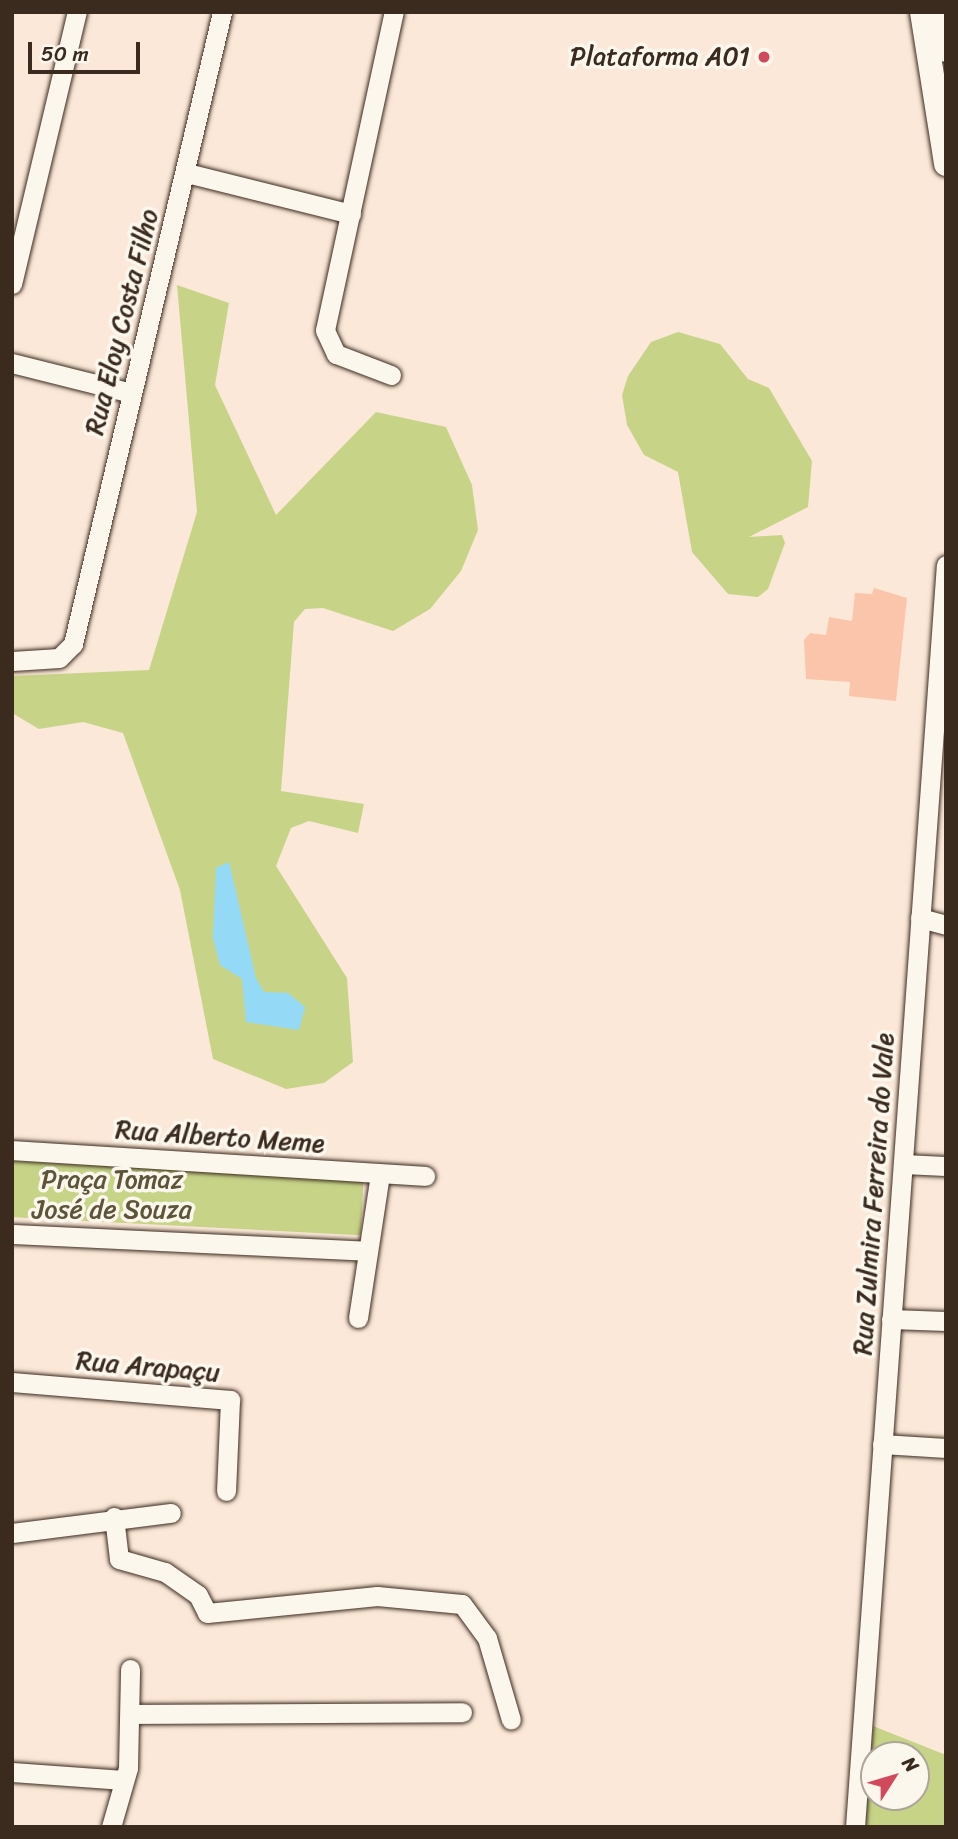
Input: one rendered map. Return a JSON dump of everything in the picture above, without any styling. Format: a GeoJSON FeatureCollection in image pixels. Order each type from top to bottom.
{"type":"FeatureCollection","features":[{"type":"Feature","properties":{"kind":"main road"},"geometry":{"type":"LineString","coordinates":[[922,12],[946,164]]}},
{"type":"Feature","properties":{"kind":"main road"},"geometry":{"type":"LineString","coordinates":[[940,12],[946,50]]}},
{"type":"Feature","properties":{"kind":"street"},"geometry":{"type":"LineString","coordinates":[[12,284],[77,12]]}},
{"type":"Feature","properties":{"kind":"street","name":"Rua Eloy Costa Filho"},"geometry":{"type":"LineString","coordinates":[[12,661],[59,658],[73,644],[131,393],[187,173],[222,12]]}},
{"type":"Feature","properties":{"kind":"street"},"geometry":{"type":"LineString","coordinates":[[391,375],[336,354],[325,330],[394,12]]}},
{"type":"Feature","properties":{"kind":"street"},"geometry":{"type":"LineString","coordinates":[[187,173],[351,214]]}},
{"type":"Feature","properties":{"kind":"street"},"geometry":{"type":"LineString","coordinates":[[12,363],[131,393]]}},
{"type":"Feature","properties":{"kind":"street","name":"Rua Zulmira Ferreira do Vale"},"geometry":{"type":"LineString","coordinates":[[855,1827],[920,918],[939,750],[946,565]]}},
{"type":"Feature","properties":{"kind":"street"},"geometry":{"type":"LineString","coordinates":[[920,918],[946,925]]}},
{"type":"Feature","properties":{"kind":"street","name":"Rua Alberto Meme"},"geometry":{"type":"LineString","coordinates":[[12,1150],[425,1176]]}},
{"type":"Feature","properties":{"kind":"street"},"geometry":{"type":"LineString","coordinates":[[902,1164],[946,1166]]}},
{"type":"Feature","properties":{"kind":"street"},"geometry":{"type":"LineString","coordinates":[[358,1318],[380,1174]]}},
{"type":"Feature","properties":{"kind":"street"},"geometry":{"type":"LineString","coordinates":[[12,1234],[368,1251]]}},
{"type":"Feature","properties":{"kind":"street"},"geometry":{"type":"LineString","coordinates":[[891,1319],[946,1321]]}},
{"type":"Feature","properties":{"kind":"street","name":"Rua Arapaçu"},"geometry":{"type":"LineString","coordinates":[[12,1382],[230,1401],[226,1491]]}},
{"type":"Feature","properties":{"kind":"street"},"geometry":{"type":"LineString","coordinates":[[882,1444],[946,1448]]}},
{"type":"Feature","properties":{"kind":"street"},"geometry":{"type":"LineString","coordinates":[[12,1533],[114,1517],[171,1513]]}},
{"type":"Feature","properties":{"kind":"street"},"geometry":{"type":"LineString","coordinates":[[114,1517],[119,1559],[165,1572],[198,1595],[207,1613],[377,1596],[463,1604],[487,1638],[511,1720]]}},
{"type":"Feature","properties":{"kind":"street"},"geometry":{"type":"LineString","coordinates":[[111,1827],[124,1780],[133,1714],[130,1669]]}},
{"type":"Feature","properties":{"kind":"street"},"geometry":{"type":"LineString","coordinates":[[133,1714],[462,1712]]}},
{"type":"Feature","properties":{"kind":"street"},"geometry":{"type":"LineString","coordinates":[[12,1772],[124,1780]]}},
{"type":"Feature","properties":{"kind":"green space"},"geometry":{"type":"Polygon","coordinates":[[[177,285],[229,303],[215,385],[276,515],[376,412],[446,427],[472,485],[478,530],[461,571],[430,609],[393,631],[323,608],[305,609],[294,622],[281,791],[364,804],[358,833],[309,821],[291,828],[276,866],[347,978],[353,1062],[324,1083],[286,1089],[213,1059],[180,890],[123,733],[83,722],[39,729],[12,713],[12,676],[149,670],[197,512],[177,285]]]}},
{"type":"Feature","properties":{"kind":"green space"},"geometry":{"type":"Polygon","coordinates":[[[678,332],[720,344],[748,379],[769,388],[812,461],[808,507],[749,537],[782,535],[785,543],[768,589],[758,597],[728,594],[692,552],[678,472],[644,455],[627,425],[622,395],[628,376],[651,342],[678,332]]]}},
{"type":"Feature","properties":{"kind":"green space","name":"Praça Tomaz José de Souza"},"geometry":{"type":"Polygon","coordinates":[[[12,1161],[364,1179],[361,1235],[12,1217],[12,1161]]]}},
{"type":"Feature","properties":{"kind":"green space"},"geometry":{"type":"Polygon","coordinates":[[[873,1726],[911,1741],[872,1741],[873,1726]]]}},
{"type":"Feature","properties":{"kind":"green space"},"geometry":{"type":"Polygon","coordinates":[[[930,1749],[946,1755],[946,1827],[865,1827],[866,1811],[930,1811],[930,1749]]]}},
{"type":"Feature","properties":{"kind":"water"},"geometry":{"type":"Polygon","coordinates":[[[229,862],[256,978],[264,992],[288,993],[305,1007],[299,1030],[246,1022],[242,979],[220,965],[213,938],[216,868],[229,862]]]}},
{"type":"Feature","properties":{"kind":"building"},"geometry":{"type":"Polygon","coordinates":[[[874,588],[907,598],[896,701],[849,696],[850,682],[806,679],[804,640],[810,633],[826,635],[829,617],[852,621],[855,593],[872,594],[874,588]]]}},
{"type":"Feature","properties":{"kind":"place","name":"Plataforma A01"},"geometry":{"type":"Point","coordinates":[764,57]}}]}
